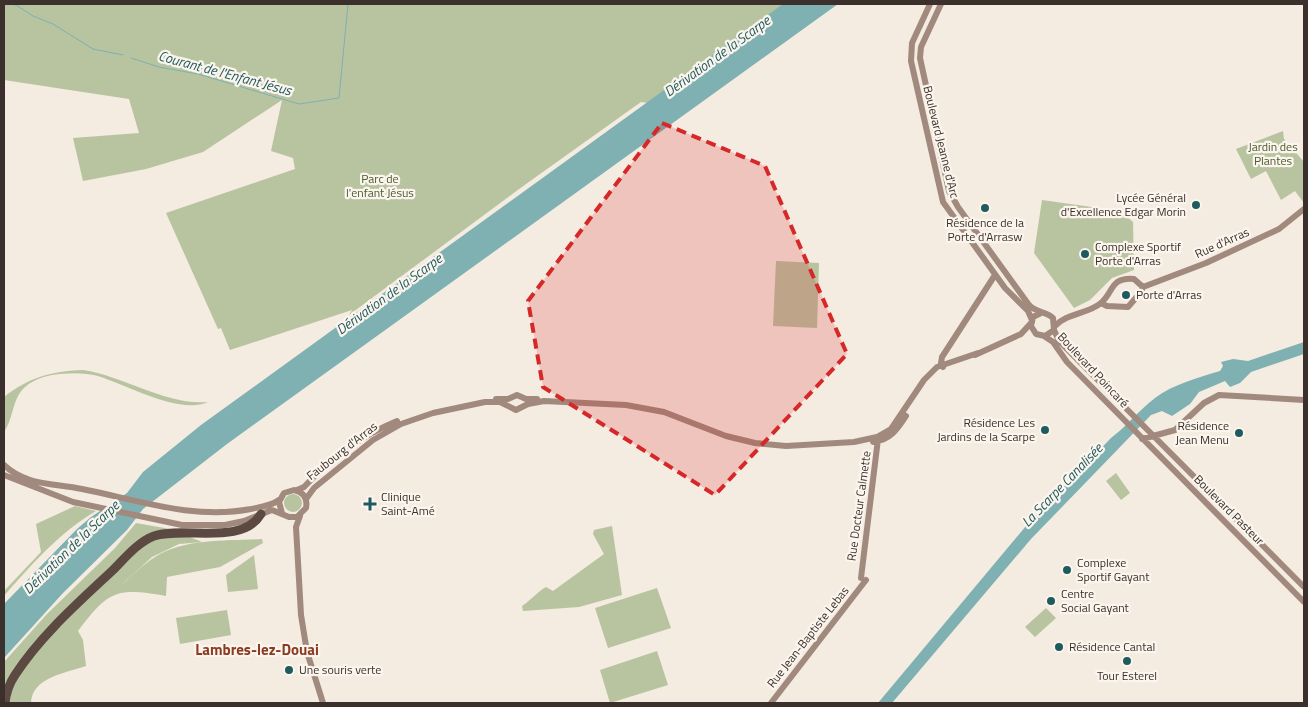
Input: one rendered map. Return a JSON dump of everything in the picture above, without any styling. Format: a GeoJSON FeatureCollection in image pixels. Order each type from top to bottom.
{"type":"FeatureCollection","features":[{"type":"Feature","properties":{"kind":"highway"},"geometry":{"type":"LineString","coordinates":[[5,703],[15,674],[40,643],[83,598],[144,542],[167,534],[226,532],[245,528],[254,524],[261,514]]}},
{"type":"Feature","properties":{"kind":"main road","name":"Boulevard Jeanne d'Arc"},"geometry":{"type":"LineString","coordinates":[[930,4],[913,40],[911,61],[939,192],[946,208],[995,276],[1027,310],[1032,321]]}},
{"type":"Feature","properties":{"kind":"main road","name":"Boulevard Jeanne d'Arc"},"geometry":{"type":"LineString","coordinates":[[941,4],[921,47],[920,58],[949,191],[956,204],[1029,305],[1045,313]]}},
{"type":"Feature","properties":{"kind":"main road","name":"Rue d'Arras"},"geometry":{"type":"LineString","coordinates":[[1054,328],[1072,315],[1101,303],[1107,306],[1128,306],[1141,292],[1143,287],[1206,263],[1261,238],[1284,226],[1304,209]]}},
{"type":"Feature","properties":{"kind":"main road"},"geometry":{"type":"LineString","coordinates":[[943,366],[942,357],[995,276]]}},
{"type":"Feature","properties":{"kind":"main road"},"geometry":{"type":"LineString","coordinates":[[1101,303],[1113,285],[1120,280],[1134,279],[1143,287]]}},
{"type":"Feature","properties":{"kind":"main road"},"geometry":{"type":"LineString","coordinates":[[553,400],[538,401],[523,406],[518,410],[512,408],[509,402],[516,395],[521,397],[648,408],[673,415],[726,436],[763,444],[792,445],[878,439],[894,426],[924,380],[943,366],[1007,341],[1022,333],[1032,321],[1045,313],[1053,318],[1054,328],[1044,336],[1036,334],[1007,341]]}},
{"type":"Feature","properties":{"kind":"main road","name":"Rue d'Arras"},"geometry":{"type":"LineString","coordinates":[[1045,313],[1059,317],[1072,315]]}},
{"type":"Feature","properties":{"kind":"main road"},"geometry":{"type":"LineString","coordinates":[[1032,321],[1032,329],[1036,334]]}},
{"type":"Feature","properties":{"kind":"main road","name":"Boulevard Poincaré"},"geometry":{"type":"LineString","coordinates":[[1054,328],[1057,339],[1147,429]]}},
{"type":"Feature","properties":{"kind":"main road","name":"Boulevard Poincaré"},"geometry":{"type":"LineString","coordinates":[[1044,336],[1053,342],[1067,362],[1140,437]]}},
{"type":"Feature","properties":{"kind":"main road"},"geometry":{"type":"LineString","coordinates":[[1140,437],[1175,430],[1210,399],[1219,395],[1304,400]]}},
{"type":"Feature","properties":{"kind":"main road"},"geometry":{"type":"LineString","coordinates":[[521,397],[523,406]]}},
{"type":"Feature","properties":{"kind":"main road","name":"Faubourg d'Arras"},"geometry":{"type":"LineString","coordinates":[[297,490],[304,487],[342,452],[388,425],[440,407],[478,400],[511,398]]}},
{"type":"Feature","properties":{"kind":"main road","name":"Faubourg d'Arras"},"geometry":{"type":"LineString","coordinates":[[306,498],[314,488],[348,460],[397,425],[433,413],[485,402],[500,402],[512,408]]}},
{"type":"Feature","properties":{"kind":"main road","name":"Boulevard Pasteur"},"geometry":{"type":"LineString","coordinates":[[1147,429],[1304,587]]}},
{"type":"Feature","properties":{"kind":"main road","name":"Boulevard Pasteur"},"geometry":{"type":"LineString","coordinates":[[1140,437],[1304,602]]}},
{"type":"Feature","properties":{"kind":"main road","name":"Rue Docteur Calmette"},"geometry":{"type":"LineString","coordinates":[[861,581],[878,439]]}},
{"type":"Feature","properties":{"kind":"main road"},"geometry":{"type":"LineString","coordinates":[[4,465],[17,474],[41,484],[156,505],[215,513],[261,507],[279,500],[286,491],[297,490],[306,498],[306,508],[296,525],[298,595],[304,637],[323,703]]}},
{"type":"Feature","properties":{"kind":"main road"},"geometry":{"type":"LineString","coordinates":[[4,475],[61,498],[90,506],[189,526],[214,527],[239,523],[272,510],[285,515],[300,516]]}},
{"type":"Feature","properties":{"kind":"main road"},"geometry":{"type":"LineString","coordinates":[[279,500],[279,506],[298,544]]}},
{"type":"Feature","properties":{"kind":"main road","name":"Rue Jean-Baptiste Lebas"},"geometry":{"type":"LineString","coordinates":[[771,703],[857,593],[861,581]]}},
{"type":"Feature","properties":{"kind":"highlighted area"},"geometry":{"type":"Polygon","coordinates":[[[662,123],[765,166],[847,354],[715,495],[543,387],[528,301],[662,123]]]}},
{"type":"Feature","properties":{"kind":"green space","name":"Parc de l'enfant Jésus"},"geometry":{"type":"Polygon","coordinates":[[[4,4],[827,4],[681,108],[641,102],[526,184],[349,315],[352,310],[230,350],[221,328],[218,329],[166,213],[295,169],[293,158],[271,151],[282,100],[203,152],[146,169],[83,181],[73,138],[139,133],[129,99],[4,80],[4,4]]]}},
{"type":"Feature","properties":{"kind":"green space","name":"Jardin des Plantes"},"geometry":{"type":"Polygon","coordinates":[[[1283,131],[1284,139],[1304,162],[1304,203],[1295,191],[1281,200],[1266,171],[1251,179],[1236,149],[1283,131]]]}},
{"type":"Feature","properties":{"kind":"green space","name":"Complexe Sportif Porte d'Arras"},"geometry":{"type":"Polygon","coordinates":[[[1042,200],[1120,211],[1133,222],[1134,270],[1112,278],[1090,300],[1074,308],[1034,253],[1042,200]]]}},
{"type":"Feature","properties":{"kind":"green space"},"geometry":{"type":"Polygon","coordinates":[[[776,261],[819,263],[817,328],[773,326],[776,261]]]}},
{"type":"Feature","properties":{"kind":"green space"},"geometry":{"type":"Polygon","coordinates":[[[83,370],[114,378],[177,400],[208,402],[196,405],[183,405],[153,397],[98,376],[75,373],[52,375],[36,380],[22,390],[16,400],[4,432],[4,397],[31,380],[50,374],[83,370]]]}},
{"type":"Feature","properties":{"kind":"green space"},"geometry":{"type":"Polygon","coordinates":[[[1116,473],[1130,493],[1121,500],[1106,481],[1116,473]]]}},
{"type":"Feature","properties":{"kind":"green space"},"geometry":{"type":"Polygon","coordinates":[[[289,494],[297,494],[302,499],[300,510],[289,512],[284,507],[284,499],[289,494]]]}},
{"type":"Feature","properties":{"kind":"green space"},"geometry":{"type":"Polygon","coordinates":[[[75,506],[96,511],[58,539],[35,561],[4,596],[4,591],[41,552],[36,524],[75,506]]]}},
{"type":"Feature","properties":{"kind":"green space"},"geometry":{"type":"Polygon","coordinates":[[[136,523],[170,529],[202,542],[179,544],[152,557],[117,589],[150,560],[180,546],[193,543],[262,539],[263,543],[220,567],[167,577],[166,596],[135,592],[115,595],[106,600],[97,607],[78,631],[83,640],[86,666],[51,677],[37,687],[31,703],[4,703],[4,662],[47,614],[115,548],[136,523]]]}},
{"type":"Feature","properties":{"kind":"green space"},"geometry":{"type":"Polygon","coordinates":[[[612,526],[622,595],[579,607],[523,611],[522,606],[543,589],[546,587],[553,591],[604,554],[593,534],[594,530],[612,526]]]}},
{"type":"Feature","properties":{"kind":"green space"},"geometry":{"type":"Polygon","coordinates":[[[254,555],[258,589],[228,592],[226,575],[254,555]]]}},
{"type":"Feature","properties":{"kind":"green space"},"geometry":{"type":"Polygon","coordinates":[[[657,588],[671,628],[608,648],[595,608],[657,588]]]}},
{"type":"Feature","properties":{"kind":"green space"},"geometry":{"type":"Polygon","coordinates":[[[1046,608],[1056,618],[1035,637],[1025,627],[1046,608]]]}},
{"type":"Feature","properties":{"kind":"green space"},"geometry":{"type":"Polygon","coordinates":[[[227,610],[231,635],[180,644],[176,618],[227,610]]]}},
{"type":"Feature","properties":{"kind":"green space"},"geometry":{"type":"Polygon","coordinates":[[[657,651],[668,685],[610,703],[600,670],[657,651]]]}},
{"type":"Feature","properties":{"kind":"water","name":"Dérivation de la Scarpe"},"geometry":{"type":"Polygon","coordinates":[[[783,4],[838,4],[227,444],[143,509],[127,530],[63,593],[4,658],[4,604],[77,529],[91,517],[127,493],[143,472],[201,425],[783,4]]]}},
{"type":"Feature","properties":{"kind":"water"},"geometry":{"type":"Polygon","coordinates":[[[1304,342],[1304,354],[1251,372],[1240,383],[1230,387],[1225,381],[1199,392],[1190,404],[1172,416],[1162,411],[1151,415],[1031,539],[892,703],[878,703],[1026,526],[1111,438],[1149,403],[1162,393],[1178,385],[1220,371],[1223,366],[1221,362],[1233,359],[1248,361],[1304,342]]]}},
{"type":"Feature","properties":{"kind":"waterway","name":"Courant de l'Enfant Jésus"},"geometry":{"type":"LineString","coordinates":[[9,4],[16,5],[33,16],[53,24],[93,49],[123,55]]}},
{"type":"Feature","properties":{"kind":"waterway","name":"Courant de l'Enfant Jésus"},"geometry":{"type":"LineString","coordinates":[[131,58],[159,67],[198,74],[299,104],[339,98],[348,4]]}},
{"type":"Feature","properties":{"kind":"place","name":"Lycée Général d'Excellence Edgar Morin"},"geometry":{"type":"Point","coordinates":[1196,205]}},
{"type":"Feature","properties":{"kind":"place","name":"Résidence de la Porte d'Arrasw"},"geometry":{"type":"Point","coordinates":[985,208]}},
{"type":"Feature","properties":{"kind":"place","name":"Complexe Sportif Porte d'Arras"},"geometry":{"type":"Point","coordinates":[1085,254]}},
{"type":"Feature","properties":{"kind":"place","name":"Porte d'Arras"},"geometry":{"type":"Point","coordinates":[1126,295]}},
{"type":"Feature","properties":{"kind":"place","name":"Résidence Les Jardins de la Scarpe"},"geometry":{"type":"Point","coordinates":[1045,430]}},
{"type":"Feature","properties":{"kind":"place","name":"Résidence Jean Menu"},"geometry":{"type":"Point","coordinates":[1239,433]}},
{"type":"Feature","properties":{"kind":"place","name":"Clinique Saint-Amé"},"geometry":{"type":"Point","coordinates":[370,504]}},
{"type":"Feature","properties":{"kind":"place","name":"Complexe Sportif Gayant"},"geometry":{"type":"Point","coordinates":[1067,570]}},
{"type":"Feature","properties":{"kind":"place","name":"Centre Social Gayant"},"geometry":{"type":"Point","coordinates":[1051,601]}},
{"type":"Feature","properties":{"kind":"place","name":"Résidence Cantal"},"geometry":{"type":"Point","coordinates":[1059,647]}},
{"type":"Feature","properties":{"kind":"place","name":"Tour Esterel"},"geometry":{"type":"Point","coordinates":[1127,661]}},
{"type":"Feature","properties":{"kind":"place","name":"Une souris verte"},"geometry":{"type":"Point","coordinates":[289,670]}},
{"type":"Feature","properties":{"kind":"district","name":"Lambres-lez-Douai"},"geometry":{"type":"Point","coordinates":[257,650]}},
{"type":"Feature","properties":{"kind":"water label","name":"La Scarpe Canalisée"},"geometry":{"type":"Point","coordinates":[1062,485]}}]}
